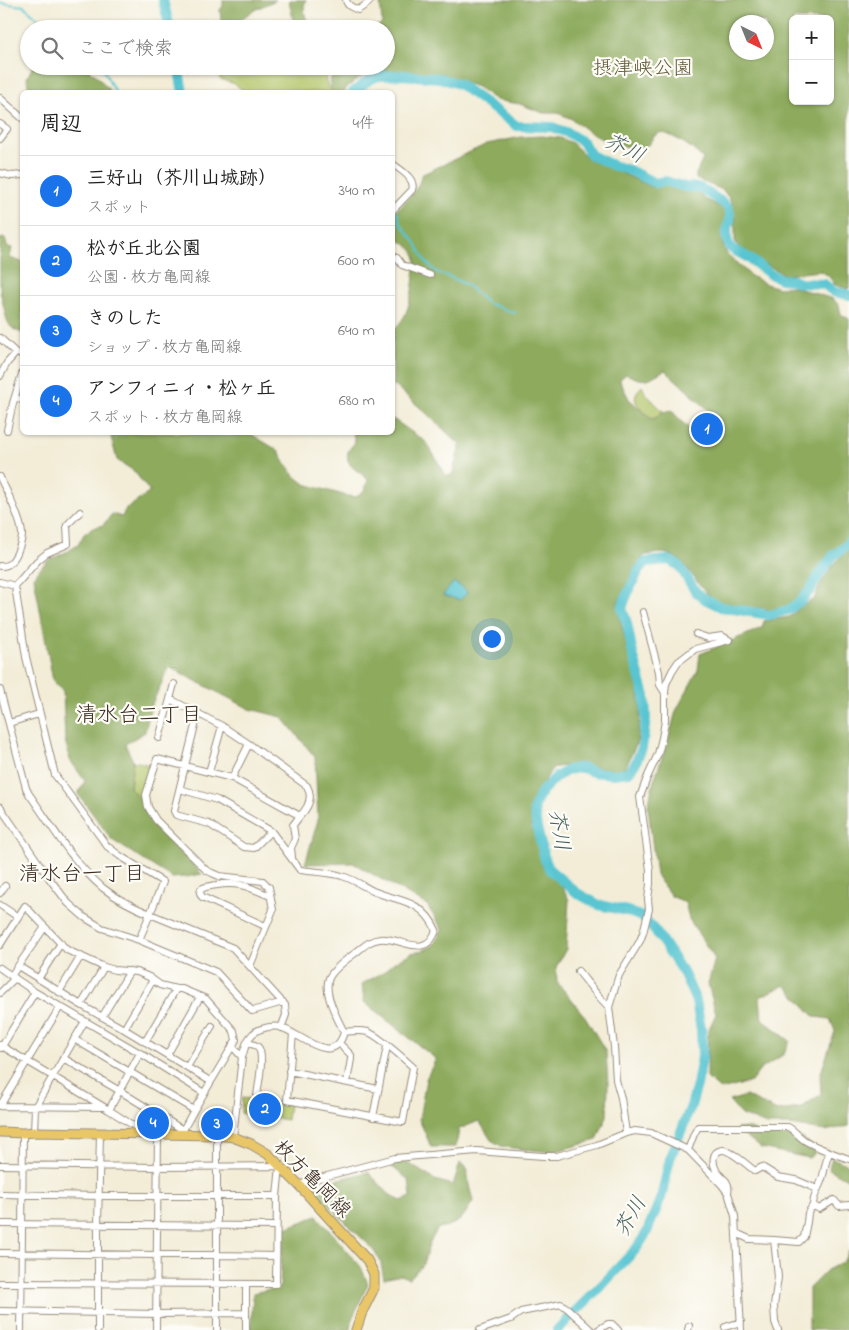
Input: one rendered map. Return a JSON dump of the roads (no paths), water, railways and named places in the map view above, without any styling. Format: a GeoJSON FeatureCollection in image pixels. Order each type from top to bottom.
{"type":"FeatureCollection","features":[{"type":"Feature","properties":{"kind":"main road","name":"枚方亀岡線"},"geometry":{"type":"LineString","coordinates":[[0,1132],[158,1134],[183,1132],[233,1137],[251,1144],[268,1154],[300,1185],[367,1260],[374,1274],[374,1288],[362,1312],[356,1330]]}},
{"type":"Feature","properties":{"kind":"street"},"geometry":{"type":"LineString","coordinates":[[346,0],[351,8],[358,10],[371,0]]}},
{"type":"Feature","properties":{"kind":"street"},"geometry":{"type":"LineString","coordinates":[[2,102],[20,116]]}},
{"type":"Feature","properties":{"kind":"street"},"geometry":{"type":"LineString","coordinates":[[0,124],[7,129],[0,138]]}},
{"type":"Feature","properties":{"kind":"street"},"geometry":{"type":"LineString","coordinates":[[395,166],[414,183],[412,190],[395,208]]}},
{"type":"Feature","properties":{"kind":"street"},"geometry":{"type":"LineString","coordinates":[[0,172],[12,176],[20,175]]}},
{"type":"Feature","properties":{"kind":"street"},"geometry":{"type":"LineString","coordinates":[[395,258],[402,265],[430,275]]}},
{"type":"Feature","properties":{"kind":"street"},"geometry":{"type":"LineString","coordinates":[[0,338],[19,354],[6,363],[0,376]]}},
{"type":"Feature","properties":{"kind":"street"},"geometry":{"type":"LineString","coordinates":[[6,430],[20,381]]}},
{"type":"Feature","properties":{"kind":"street"},"geometry":{"type":"LineString","coordinates":[[15,397],[20,399]]}},
{"type":"Feature","properties":{"kind":"street"},"geometry":{"type":"LineString","coordinates":[[0,477],[20,524],[22,536],[14,560],[3,567],[0,566]]}},
{"type":"Feature","properties":{"kind":"street"},"geometry":{"type":"LineString","coordinates":[[15,586],[47,553],[68,544],[67,525],[80,512]]}},
{"type":"Feature","properties":{"kind":"street"},"geometry":{"type":"LineString","coordinates":[[0,582],[15,586]]}},
{"type":"Feature","properties":{"kind":"street"},"geometry":{"type":"LineString","coordinates":[[15,586],[26,657],[55,775],[107,846],[163,882],[139,940]]}},
{"type":"Feature","properties":{"kind":"street"},"geometry":{"type":"LineString","coordinates":[[643,612],[659,672],[660,686],[665,694]]}},
{"type":"Feature","properties":{"kind":"street"},"geometry":{"type":"LineString","coordinates":[[626,1133],[621,1098],[616,1080],[614,1047],[608,1007],[619,976],[640,941],[648,913],[650,870],[640,797],[658,754],[666,722],[666,684],[678,662],[695,649],[729,640],[722,636],[708,638],[696,634]]}},
{"type":"Feature","properties":{"kind":"street"},"geometry":{"type":"LineString","coordinates":[[159,738],[174,684]]}},
{"type":"Feature","properties":{"kind":"street"},"geometry":{"type":"LineString","coordinates":[[0,690],[26,788],[78,864],[104,888],[132,906],[233,948],[283,1002],[286,1015],[281,1028]]}},
{"type":"Feature","properties":{"kind":"street"},"geometry":{"type":"LineString","coordinates":[[170,699],[222,726],[307,786],[310,800],[306,810],[293,825],[295,839],[291,848],[293,859]]}},
{"type":"Feature","properties":{"kind":"street"},"geometry":{"type":"LineString","coordinates":[[198,713],[174,811],[176,816],[209,824],[244,847],[254,848],[271,831]]}},
{"type":"Feature","properties":{"kind":"street"},"geometry":{"type":"LineString","coordinates":[[9,722],[39,714]]}},
{"type":"Feature","properties":{"kind":"street"},"geometry":{"type":"LineString","coordinates":[[209,772],[222,726]]}},
{"type":"Feature","properties":{"kind":"street"},"geometry":{"type":"LineString","coordinates":[[232,778],[250,744]]}},
{"type":"Feature","properties":{"kind":"street"},"geometry":{"type":"LineString","coordinates":[[250,966],[273,910],[268,887],[263,881],[219,876],[206,870],[156,820],[148,807],[146,795],[157,759],[232,778],[300,816]]}},
{"type":"Feature","properties":{"kind":"street"},"geometry":{"type":"LineString","coordinates":[[180,789],[217,800],[271,831],[300,870],[342,876],[375,892],[411,903],[419,908],[436,930],[430,941],[416,946],[391,939],[372,941],[349,957],[334,972],[330,977],[328,992],[344,1032],[340,1043],[336,1047],[325,1049],[318,1047],[274,1026],[257,1030],[250,1037],[242,1057],[233,1137]]}},
{"type":"Feature","properties":{"kind":"street"},"geometry":{"type":"LineString","coordinates":[[0,806],[49,878],[68,903],[84,917],[102,928],[139,940],[216,972],[252,1011],[283,1002]]}},
{"type":"Feature","properties":{"kind":"street"},"geometry":{"type":"LineString","coordinates":[[265,926],[202,897],[200,893],[201,889],[207,886],[224,883],[245,885],[270,896]]}},
{"type":"Feature","properties":{"kind":"street"},"geometry":{"type":"LineString","coordinates":[[0,893],[5,886]]}},
{"type":"Feature","properties":{"kind":"street"},"geometry":{"type":"LineString","coordinates":[[0,905],[18,917]]}},
{"type":"Feature","properties":{"kind":"street"},"geometry":{"type":"LineString","coordinates":[[0,945],[25,906],[67,950],[104,967],[137,972],[160,985],[182,989],[206,999],[234,1030],[236,1040],[210,1081],[183,1132],[120,1091],[62,1058]]}},
{"type":"Feature","properties":{"kind":"street"},"geometry":{"type":"LineString","coordinates":[[0,993],[13,977],[18,966],[45,927]]}},
{"type":"Feature","properties":{"kind":"street"},"geometry":{"type":"LineString","coordinates":[[38,980],[61,943]]}},
{"type":"Feature","properties":{"kind":"street"},"geometry":{"type":"LineString","coordinates":[[59,992],[81,956]]}},
{"type":"Feature","properties":{"kind":"street"},"geometry":{"type":"LineString","coordinates":[[18,966],[38,980],[210,1081]]}},
{"type":"Feature","properties":{"kind":"street"},"geometry":{"type":"LineString","coordinates":[[81,1005],[104,967]]}},
{"type":"Feature","properties":{"kind":"street"},"geometry":{"type":"LineString","coordinates":[[0,968],[35,992],[204,1092]]}},
{"type":"Feature","properties":{"kind":"street"},"geometry":{"type":"LineString","coordinates":[[102,1017],[130,971]]}},
{"type":"Feature","properties":{"kind":"street"},"geometry":{"type":"LineString","coordinates":[[578,971],[608,1007]]}},
{"type":"Feature","properties":{"kind":"street"},"geometry":{"type":"LineString","coordinates":[[124,1029],[153,980]]}},
{"type":"Feature","properties":{"kind":"street"},"geometry":{"type":"LineString","coordinates":[[145,1042],[176,989]]}},
{"type":"Feature","properties":{"kind":"street"},"geometry":{"type":"LineString","coordinates":[[35,992],[1,1047],[106,1108],[144,1133]]}},
{"type":"Feature","properties":{"kind":"street"},"geometry":{"type":"LineString","coordinates":[[167,1055],[200,997]]}},
{"type":"Feature","properties":{"kind":"street"},"geometry":{"type":"LineString","coordinates":[[60,1007],[0,1106],[106,1108]]}},
{"type":"Feature","properties":{"kind":"street"},"geometry":{"type":"LineString","coordinates":[[34,1132],[35,1107],[85,1021]]}},
{"type":"Feature","properties":{"kind":"street"},"geometry":{"type":"LineString","coordinates":[[187,1067],[212,1026]]}},
{"type":"Feature","properties":{"kind":"street"},"geometry":{"type":"LineString","coordinates":[[293,1034],[287,1100],[403,1122],[413,1067],[368,1032],[344,1032]]}},
{"type":"Feature","properties":{"kind":"street"},"geometry":{"type":"LineString","coordinates":[[74,1039],[194,1110]]}},
{"type":"Feature","properties":{"kind":"street"},"geometry":{"type":"LineString","coordinates":[[246,1043],[259,1048],[260,1052],[257,1096]]}},
{"type":"Feature","properties":{"kind":"street"},"geometry":{"type":"LineString","coordinates":[[340,1043],[351,1059],[347,1082]]}},
{"type":"Feature","properties":{"kind":"street"},"geometry":{"type":"LineString","coordinates":[[232,1046],[242,1057]]}},
{"type":"Feature","properties":{"kind":"street"},"geometry":{"type":"LineString","coordinates":[[373,1117],[387,1046]]}},
{"type":"Feature","properties":{"kind":"street"},"geometry":{"type":"LineString","coordinates":[[106,1108],[120,1091],[140,1053]]}},
{"type":"Feature","properties":{"kind":"street"},"geometry":{"type":"LineString","coordinates":[[289,1071],[378,1088]]}},
{"type":"Feature","properties":{"kind":"street"},"geometry":{"type":"LineString","coordinates":[[687,1150],[698,1127],[788,1127],[803,1139],[849,1159]]}},
{"type":"Feature","properties":{"kind":"street"},"geometry":{"type":"LineString","coordinates":[[300,1185],[312,1180],[395,1158],[477,1151],[557,1156],[597,1145],[626,1133],[635,1131],[651,1133],[687,1150],[722,1185],[728,1194],[735,1216],[741,1330]]}},
{"type":"Feature","properties":{"kind":"street"},"geometry":{"type":"LineString","coordinates":[[21,1330],[23,1133]]}},
{"type":"Feature","properties":{"kind":"street"},"geometry":{"type":"LineString","coordinates":[[98,1330],[98,1166],[100,1133]]}},
{"type":"Feature","properties":{"kind":"street"},"geometry":{"type":"LineString","coordinates":[[156,1330],[158,1134]]}},
{"type":"Feature","properties":{"kind":"street"},"geometry":{"type":"LineString","coordinates":[[217,1135],[217,1330]]}},
{"type":"Feature","properties":{"kind":"street"},"geometry":{"type":"LineString","coordinates":[[728,1194],[726,1181],[717,1172],[713,1162],[716,1152],[725,1150],[755,1171],[762,1167],[778,1176],[796,1180],[817,1189]]}},
{"type":"Feature","properties":{"kind":"street"},"geometry":{"type":"LineString","coordinates":[[736,1233],[749,1239],[799,1242],[804,1237],[808,1213],[813,1205],[812,1203],[830,1152]]}},
{"type":"Feature","properties":{"kind":"street"},"geometry":{"type":"LineString","coordinates":[[0,1165],[280,1166],[277,1196],[276,1284],[0,1283]]}},
{"type":"Feature","properties":{"kind":"street"},"geometry":{"type":"LineString","coordinates":[[0,1194],[277,1196]]}},
{"type":"Feature","properties":{"kind":"street"},"geometry":{"type":"LineString","coordinates":[[813,1205],[819,1209],[834,1200],[839,1206],[849,1205]]}},
{"type":"Feature","properties":{"kind":"street"},"geometry":{"type":"LineString","coordinates":[[0,1224],[276,1226]]}},
{"type":"Feature","properties":{"kind":"street"},"geometry":{"type":"LineString","coordinates":[[774,1240],[778,1277],[774,1306],[775,1322],[778,1330]]}},
{"type":"Feature","properties":{"kind":"street"},"geometry":{"type":"LineString","coordinates":[[0,1253],[276,1256]]}},
{"type":"Feature","properties":{"kind":"street"},"geometry":{"type":"LineString","coordinates":[[246,1284],[246,1330]]}},
{"type":"Feature","properties":{"kind":"street"},"geometry":{"type":"LineString","coordinates":[[480,1330],[512,1319],[521,1312],[561,1304],[589,1328]]}},
{"type":"Feature","properties":{"kind":"street"},"geometry":{"type":"LineString","coordinates":[[0,1311],[156,1314],[246,1313]]}},
{"type":"Feature","properties":{"kind":"street"},"geometry":{"type":"LineString","coordinates":[[725,1327],[741,1322]]}},
{"type":"Feature","properties":{"kind":"street"},"geometry":{"type":"LineString","coordinates":[[598,1330],[608,1324],[612,1324],[618,1330]]}},
{"type":"Feature","properties":{"kind":"water"},"geometry":{"type":"Polygon","coordinates":[[[454,582],[467,591],[460,600],[443,595],[454,582]]]}},
{"type":"Feature","properties":{"kind":"waterway","name":"芥川"},"geometry":{"type":"LineString","coordinates":[[163,0],[168,20]]}},
{"type":"Feature","properties":{"kind":"waterway"},"geometry":{"type":"LineString","coordinates":[[0,3],[24,6],[40,20]]}},
{"type":"Feature","properties":{"kind":"waterway"},"geometry":{"type":"LineString","coordinates":[[106,75],[115,90]]}},
{"type":"Feature","properties":{"kind":"waterway","name":"芥川"},"geometry":{"type":"LineString","coordinates":[[180,75],[183,90]]}},
{"type":"Feature","properties":{"kind":"waterway","name":"芥川"},"geometry":{"type":"LineString","coordinates":[[356,90],[378,76],[402,75],[440,78],[459,84],[517,126],[552,127],[568,133],[583,142],[591,155],[655,183],[665,181],[685,187],[700,188],[728,207],[730,221],[727,228],[727,238],[732,249],[781,279],[800,283],[824,284],[834,292],[849,295]]}},
{"type":"Feature","properties":{"kind":"waterway"},"geometry":{"type":"LineString","coordinates":[[395,210],[400,223],[415,242],[426,262],[433,269],[467,285],[487,303],[515,313]]}},
{"type":"Feature","properties":{"kind":"waterway","name":"芥川"},"geometry":{"type":"LineString","coordinates":[[557,1330],[636,1249],[646,1234],[661,1198],[670,1159],[691,1106],[702,1057],[701,1029],[696,1001],[684,974],[656,932],[642,917],[627,911],[599,905],[577,893],[550,870],[545,860],[537,828],[534,809],[538,798],[556,777],[568,770],[583,768],[593,772],[614,774],[629,772],[635,764],[642,748],[646,718],[645,696],[622,608],[639,570],[646,562],[669,560],[679,566],[696,592],[721,607],[770,615],[788,610],[801,601],[833,556],[846,546],[849,541]]}},
{"type":"Feature","properties":{"kind":"place","name":"三好山（芥川山城跡）"},"geometry":{"type":"Point","coordinates":[707,429]}},
{"type":"Feature","properties":{"kind":"place","name":"松が丘北公園"},"geometry":{"type":"Point","coordinates":[265,1109]}},
{"type":"Feature","properties":{"kind":"place","name":"アンフィニィ・松ヶ丘"},"geometry":{"type":"Point","coordinates":[153,1123]}},
{"type":"Feature","properties":{"kind":"place","name":"きのした"},"geometry":{"type":"Point","coordinates":[217,1124]}},
{"type":"Feature","properties":{"kind":"district","name":"清水台二丁目"},"geometry":{"type":"Point","coordinates":[139,714]}},
{"type":"Feature","properties":{"kind":"district","name":"清水台一丁目"},"geometry":{"type":"Point","coordinates":[82,873]}},
{"type":"Feature","properties":{"kind":"park label","name":"摂津峡公園"},"geometry":{"type":"Point","coordinates":[643,67]}}]}
